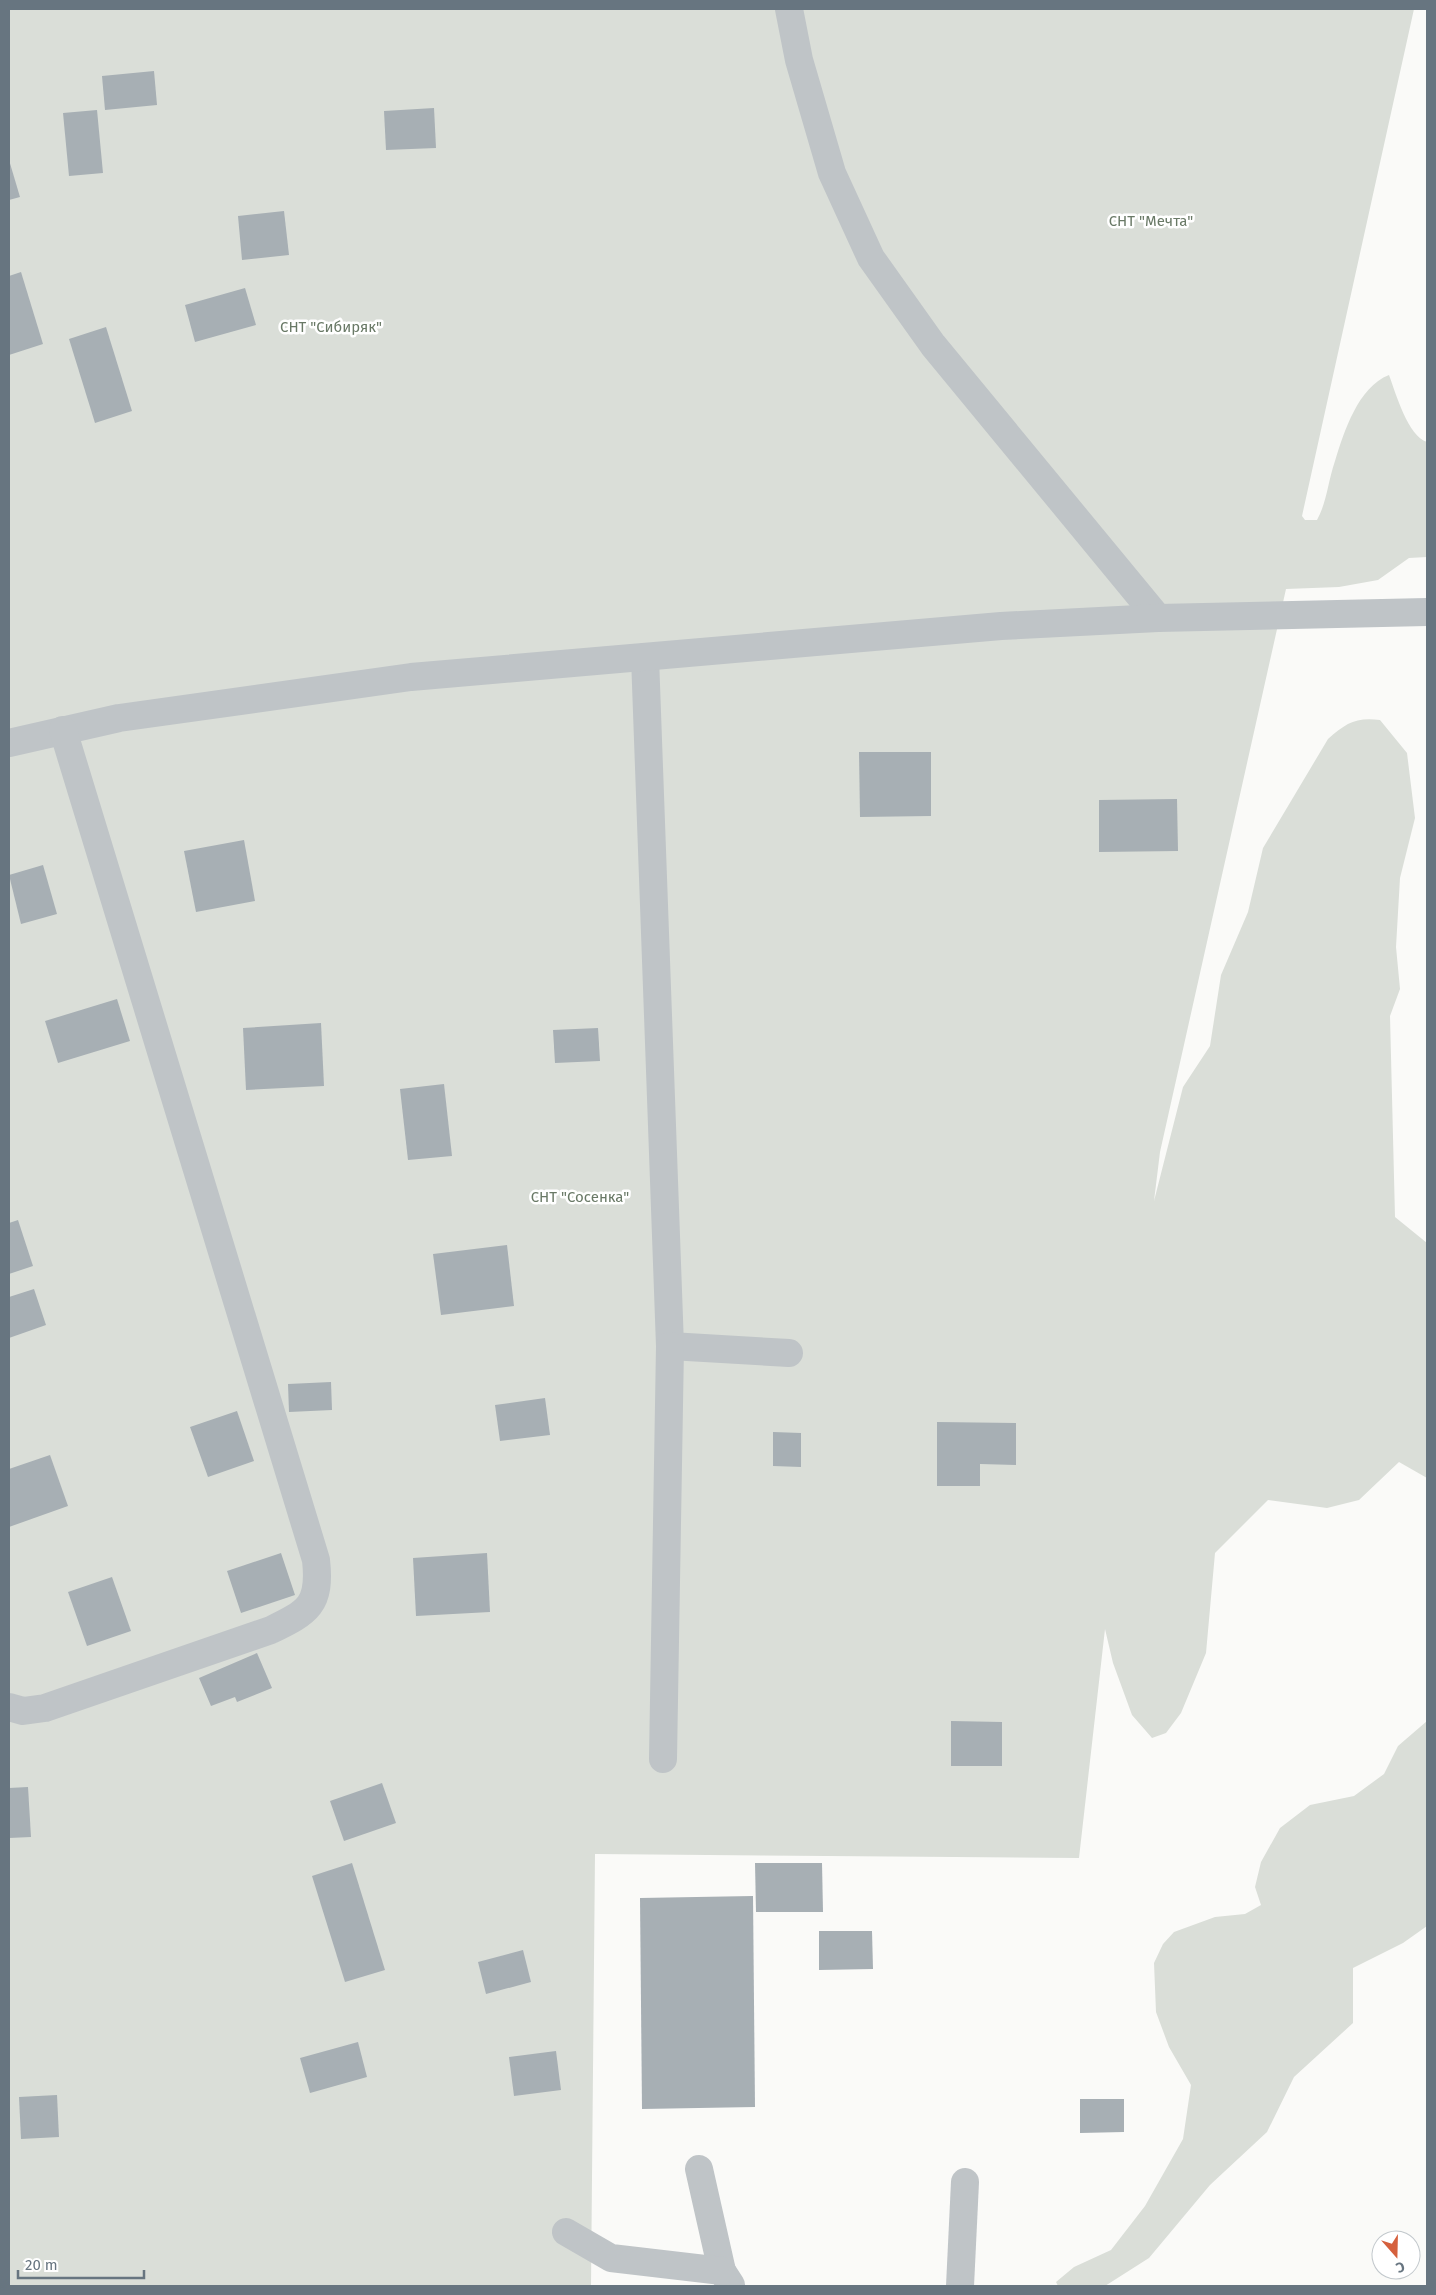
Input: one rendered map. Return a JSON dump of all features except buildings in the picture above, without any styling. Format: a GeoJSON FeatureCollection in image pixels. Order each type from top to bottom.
{"type":"FeatureCollection","features":[{"type":"Feature","properties":{"kind":"street"},"geometry":{"type":"LineString","coordinates":[[789,9],[799,60],[832,173],[870,258],[933,345],[1158,618]]}},
{"type":"Feature","properties":{"kind":"street"},"geometry":{"type":"LineString","coordinates":[[9,743],[119,718],[411,677],[1001,626],[1158,618],[1427,612]]}},
{"type":"Feature","properties":{"kind":"street"},"geometry":{"type":"LineString","coordinates":[[645,657],[670,1346],[663,1760]]}},
{"type":"Feature","properties":{"kind":"street"},"geometry":{"type":"LineString","coordinates":[[9,1707],[23,1712],[45,1708],[270,1630],[300,1616],[313,1602],[319,1582],[316,1560],[63,730]]}},
{"type":"Feature","properties":{"kind":"street"},"geometry":{"type":"LineString","coordinates":[[670,1346],[789,1353]]}},
{"type":"Feature","properties":{"kind":"street"},"geometry":{"type":"LineString","coordinates":[[566,2232],[611,2258],[727,2278],[699,2169]]}},
{"type":"Feature","properties":{"kind":"street"},"geometry":{"type":"LineString","coordinates":[[960,2286],[964,2182]]}},
{"type":"Feature","properties":{"kind":"green space","name":"СНТ \"Сосенка\""},"geometry":{"type":"Polygon","coordinates":[[[9,9],[1414,9],[1302,516],[1305,520],[1317,520],[1348,424],[1369,389],[1389,375],[1408,423],[1420,438],[1427,442],[1427,557],[1409,558],[1378,580],[1339,587],[1286,589],[1160,1152],[1154,1201],[1183,1087],[1210,1046],[1221,975],[1248,912],[1263,848],[1328,739],[1352,722],[1364,719],[1380,720],[1407,753],[1415,818],[1400,878],[1396,947],[1400,989],[1390,1016],[1395,1217],[1427,1243],[1427,1478],[1399,1462],[1359,1500],[1327,1508],[1268,1500],[1215,1553],[1206,1653],[1181,1713],[1166,1733],[1152,1738],[1132,1715],[1113,1663],[1105,1629],[1079,1858],[595,1854],[591,2286],[9,2286],[9,9]]]}},
{"type":"Feature","properties":{"kind":"green space"},"geometry":{"type":"Polygon","coordinates":[[[1427,1721],[1427,1926],[1403,1943],[1353,1968],[1353,2023],[1294,2077],[1267,2132],[1210,2185],[1149,2258],[1105,2286],[1058,2286],[1056,2282],[1074,2267],[1111,2250],[1145,2206],[1183,2139],[1191,2085],[1169,2047],[1156,2012],[1154,1963],[1163,1944],[1174,1932],[1215,1917],[1245,1914],[1261,1905],[1255,1887],[1261,1862],[1280,1828],[1310,1805],[1354,1796],[1384,1774],[1398,1746],[1427,1721]]]}},
{"type":"Feature","properties":{"kind":"park label","name":"СНТ \"Мечта\""},"geometry":{"type":"Point","coordinates":[1151,221]}},
{"type":"Feature","properties":{"kind":"park label","name":"СНТ \"Сибиряк\""},"geometry":{"type":"Point","coordinates":[331,327]}}]}
